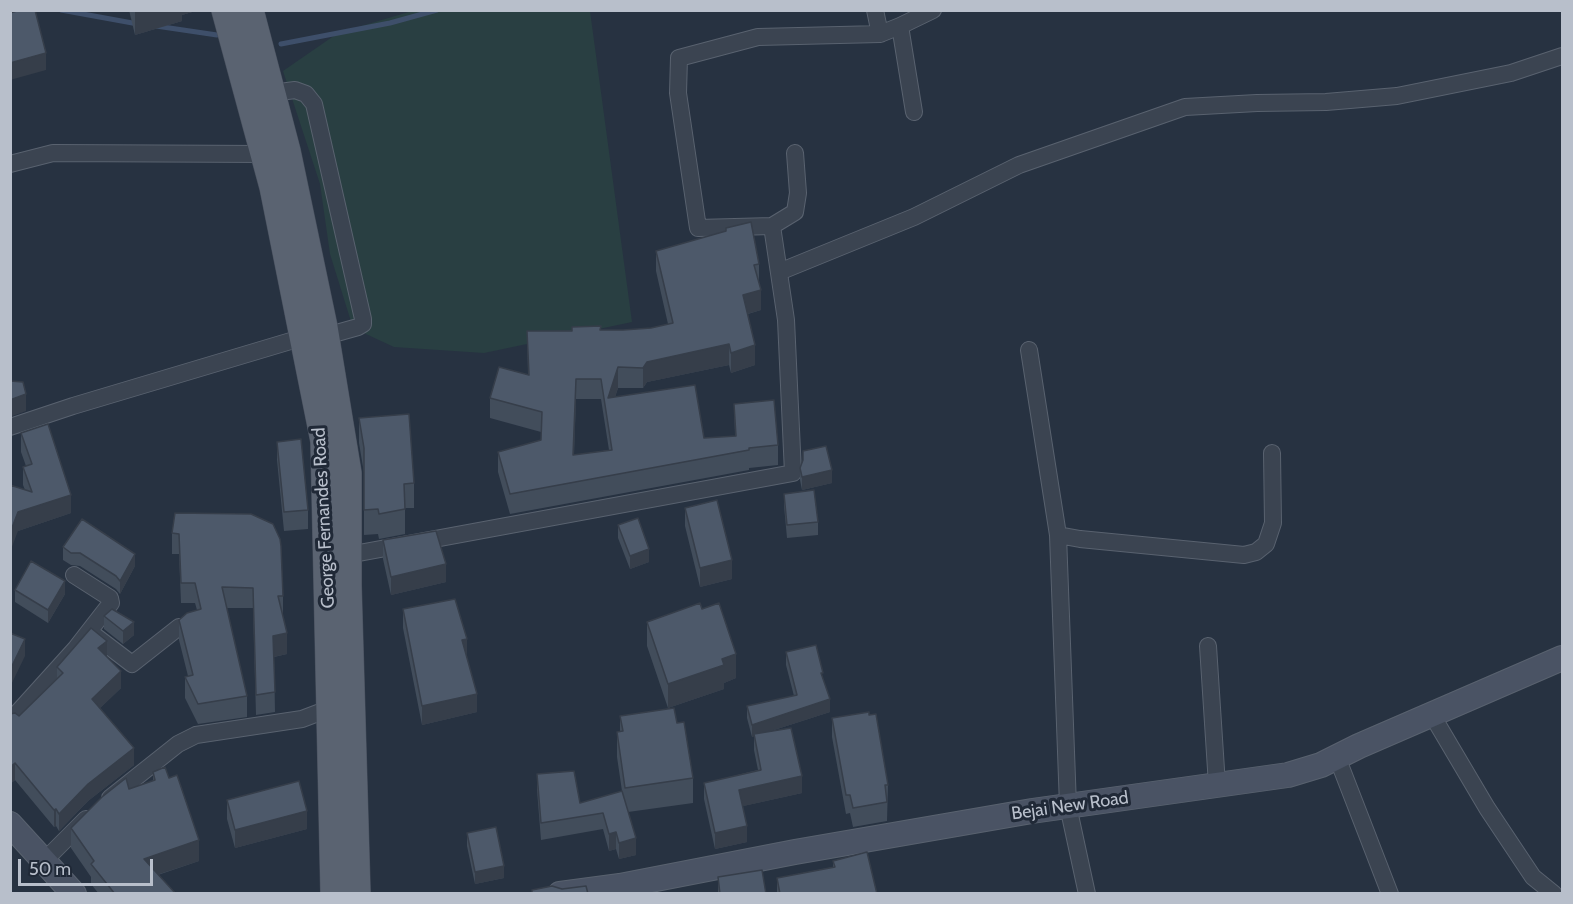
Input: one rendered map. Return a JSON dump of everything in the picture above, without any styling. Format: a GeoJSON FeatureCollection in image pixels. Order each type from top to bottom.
{"type":"FeatureCollection","features":[{"type":"Feature","properties":{"kind":"main road","name":"George Fernandes Road"},"geometry":{"type":"LineString","coordinates":[[225,10],[315,337],[348,473],[357,894]]}},
{"type":"Feature","properties":{"kind":"main road","name":"George Fernandes Road"},"geometry":{"type":"LineString","coordinates":[[250,10],[287,151],[315,337],[324,441],[334,894]]}},
{"type":"Feature","properties":{"kind":"street"},"geometry":{"type":"LineString","coordinates":[[875,10],[880,34]]}},
{"type":"Feature","properties":{"kind":"street"},"geometry":{"type":"LineString","coordinates":[[795,153],[798,193],[795,212],[772,226],[698,228],[678,93],[679,58],[758,37],[880,34],[933,10]]}},
{"type":"Feature","properties":{"kind":"street"},"geometry":{"type":"LineString","coordinates":[[900,26],[914,111]]}},
{"type":"Feature","properties":{"kind":"street"},"geometry":{"type":"LineString","coordinates":[[779,272],[915,217],[1019,165],[1185,107],[1326,102],[1397,96],[1511,72],[1563,56]]}},
{"type":"Feature","properties":{"kind":"street"},"geometry":{"type":"LineString","coordinates":[[10,428],[73,406],[363,324],[314,104],[306,93],[295,90],[272,93]]}},
{"type":"Feature","properties":{"kind":"street"},"geometry":{"type":"LineString","coordinates":[[10,164],[53,153],[264,154]]}},
{"type":"Feature","properties":{"kind":"street"},"geometry":{"type":"LineString","coordinates":[[348,555],[794,473],[786,320],[772,226]]}},
{"type":"Feature","properties":{"kind":"street"},"geometry":{"type":"LineString","coordinates":[[1029,350],[1058,535],[1068,806],[1088,894]]}},
{"type":"Feature","properties":{"kind":"street"},"geometry":{"type":"LineString","coordinates":[[1058,535],[1244,555],[1256,552],[1266,544],[1273,523],[1272,453]]}},
{"type":"Feature","properties":{"kind":"street"},"geometry":{"type":"LineString","coordinates":[[10,721],[110,606],[110,598],[74,575]]}},
{"type":"Feature","properties":{"kind":"street"},"geometry":{"type":"LineString","coordinates":[[90,631],[132,664],[179,627]]}},
{"type":"Feature","properties":{"kind":"street"},"geometry":{"type":"LineString","coordinates":[[1208,646],[1217,785]]}},
{"type":"Feature","properties":{"kind":"street","name":"Bejai New Road"},"geometry":{"type":"LineString","coordinates":[[560,894],[620,886],[795,852],[1068,806],[1288,775],[1321,765],[1563,658]]}},
{"type":"Feature","properties":{"kind":"street"},"geometry":{"type":"LineString","coordinates":[[44,861],[95,809],[178,744],[196,735],[302,719],[331,708]]}},
{"type":"Feature","properties":{"kind":"street"},"geometry":{"type":"LineString","coordinates":[[1432,714],[1487,808],[1533,877],[1554,894]]}},
{"type":"Feature","properties":{"kind":"street"},"geometry":{"type":"LineString","coordinates":[[1337,757],[1390,894]]}},
{"type":"Feature","properties":{"kind":"street"},"geometry":{"type":"LineString","coordinates":[[10,824],[74,894]]}},
{"type":"Feature","properties":{"kind":"green space"},"geometry":{"type":"Polygon","coordinates":[[[412,11],[590,11],[632,322],[484,353],[394,347],[353,328],[330,254],[320,184],[283,71],[338,33],[412,11]]]}},
{"type":"Feature","properties":{"kind":"building"},"geometry":{"type":"Polygon","coordinates":[[[35,10],[46,53],[10,63],[10,13],[35,10]]]}},
{"type":"Feature","properties":{"kind":"building"},"geometry":{"type":"Polygon","coordinates":[[[751,222],[759,264],[754,265],[761,290],[743,295],[755,345],[731,353],[729,344],[647,362],[643,368],[618,367],[608,398],[695,385],[704,438],[736,436],[734,404],[774,400],[778,445],[749,448],[749,450],[510,494],[498,452],[541,440],[542,412],[490,398],[499,367],[529,375],[527,331],[572,331],[572,327],[601,326],[600,330],[623,330],[651,328],[673,323],[656,251],[726,231],[726,228],[751,222]],[[576,379],[573,455],[612,450],[601,379],[576,379]]]}},
{"type":"Feature","properties":{"kind":"building"},"geometry":{"type":"Polygon","coordinates":[[[10,381],[23,382],[26,394],[10,400],[10,381]]]}},
{"type":"Feature","properties":{"kind":"building"},"geometry":{"type":"Polygon","coordinates":[[[409,414],[414,483],[404,484],[405,509],[379,514],[378,509],[364,510],[364,448],[359,418],[409,414]]]}},
{"type":"Feature","properties":{"kind":"building"},"geometry":{"type":"Polygon","coordinates":[[[48,424],[71,495],[18,512],[10,533],[10,485],[32,492],[23,467],[32,464],[21,433],[48,424]]]}},
{"type":"Feature","properties":{"kind":"building"},"geometry":{"type":"Polygon","coordinates":[[[301,439],[308,510],[284,512],[277,442],[301,439]]]}},
{"type":"Feature","properties":{"kind":"building"},"geometry":{"type":"Polygon","coordinates":[[[826,446],[832,470],[802,477],[800,468],[803,451],[826,446]]]}},
{"type":"Feature","properties":{"kind":"building"},"geometry":{"type":"Polygon","coordinates":[[[814,490],[818,522],[787,525],[784,494],[814,490]]]}},
{"type":"Feature","properties":{"kind":"building"},"geometry":{"type":"Polygon","coordinates":[[[717,500],[732,560],[700,568],[685,508],[717,500]]]}},
{"type":"Feature","properties":{"kind":"building"},"geometry":{"type":"Polygon","coordinates":[[[175,513],[251,514],[273,524],[281,546],[283,596],[278,596],[287,633],[273,636],[275,692],[256,695],[253,588],[222,587],[247,696],[198,704],[185,677],[193,675],[179,620],[187,613],[201,609],[195,583],[181,583],[179,534],[172,533],[175,513]]]}},
{"type":"Feature","properties":{"kind":"building"},"geometry":{"type":"Polygon","coordinates":[[[638,518],[649,549],[630,556],[618,525],[638,518]]]}},
{"type":"Feature","properties":{"kind":"building"},"geometry":{"type":"Polygon","coordinates":[[[82,519],[135,554],[120,581],[116,576],[80,553],[71,553],[63,547],[82,519]]]}},
{"type":"Feature","properties":{"kind":"building"},"geometry":{"type":"Polygon","coordinates":[[[436,531],[446,564],[391,577],[383,540],[436,531]]]}},
{"type":"Feature","properties":{"kind":"building"},"geometry":{"type":"Polygon","coordinates":[[[31,561],[65,581],[48,610],[15,590],[31,561]]]}},
{"type":"Feature","properties":{"kind":"building"},"geometry":{"type":"Polygon","coordinates":[[[455,599],[467,639],[462,640],[477,694],[422,706],[403,609],[455,599]]]}},
{"type":"Feature","properties":{"kind":"building"},"geometry":{"type":"Polygon","coordinates":[[[700,603],[702,609],[719,603],[736,654],[722,659],[724,665],[668,684],[647,622],[700,603]]]}},
{"type":"Feature","properties":{"kind":"building"},"geometry":{"type":"Polygon","coordinates":[[[112,609],[134,622],[123,631],[104,616],[112,609]]]}},
{"type":"Feature","properties":{"kind":"building"},"geometry":{"type":"Polygon","coordinates":[[[91,628],[107,641],[98,648],[121,671],[92,699],[134,748],[88,784],[59,814],[15,763],[10,767],[10,714],[15,713],[19,716],[63,673],[57,667],[91,628]]]}},
{"type":"Feature","properties":{"kind":"building"},"geometry":{"type":"Polygon","coordinates":[[[10,633],[25,639],[10,670],[10,633]]]}},
{"type":"Feature","properties":{"kind":"building"},"geometry":{"type":"Polygon","coordinates":[[[816,645],[823,673],[821,673],[830,699],[752,725],[747,706],[797,695],[786,652],[816,645]]]}},
{"type":"Feature","properties":{"kind":"building"},"geometry":{"type":"Polygon","coordinates":[[[674,708],[677,723],[684,722],[693,778],[625,788],[617,732],[623,731],[620,716],[674,708]]]}},
{"type":"Feature","properties":{"kind":"building"},"geometry":{"type":"Polygon","coordinates":[[[869,712],[869,715],[876,714],[888,785],[885,785],[887,802],[853,808],[850,795],[846,795],[832,718],[869,712]]]}},
{"type":"Feature","properties":{"kind":"building"},"geometry":{"type":"Polygon","coordinates":[[[791,728],[802,776],[739,790],[747,826],[715,833],[704,783],[761,770],[754,734],[791,728]]]}},
{"type":"Feature","properties":{"kind":"building"},"geometry":{"type":"Polygon","coordinates":[[[165,767],[169,778],[177,775],[199,840],[144,859],[176,894],[115,894],[91,864],[94,861],[71,828],[102,797],[126,778],[129,789],[155,780],[153,772],[165,767]]]}},
{"type":"Feature","properties":{"kind":"building"},"geometry":{"type":"Polygon","coordinates":[[[574,771],[580,803],[622,791],[636,838],[619,843],[616,832],[609,834],[603,813],[541,823],[537,774],[574,771]]]}},
{"type":"Feature","properties":{"kind":"building"},"geometry":{"type":"Polygon","coordinates":[[[299,781],[307,811],[235,830],[227,800],[299,781]]]}},
{"type":"Feature","properties":{"kind":"building"},"geometry":{"type":"Polygon","coordinates":[[[496,827],[504,866],[475,872],[467,833],[496,827]]]}},
{"type":"Feature","properties":{"kind":"building"},"geometry":{"type":"Polygon","coordinates":[[[867,852],[877,894],[780,894],[777,878],[835,867],[833,861],[867,852]]]}},
{"type":"Feature","properties":{"kind":"building"},"geometry":{"type":"Polygon","coordinates":[[[762,870],[766,894],[720,894],[718,877],[762,870]]]}},
{"type":"Feature","properties":{"kind":"building"},"geometry":{"type":"Polygon","coordinates":[[[552,886],[562,889],[586,886],[588,894],[532,894],[532,890],[552,886]]]}},
{"type":"Feature","properties":{"kind":"waterway"},"geometry":{"type":"LineString","coordinates":[[61,10],[138,24]]}},
{"type":"Feature","properties":{"kind":"waterway"},"geometry":{"type":"LineString","coordinates":[[281,44],[390,23],[437,10]]}},
{"type":"Feature","properties":{"kind":"waterway"},"geometry":{"type":"LineString","coordinates":[[156,26],[217,35]]}}]}
